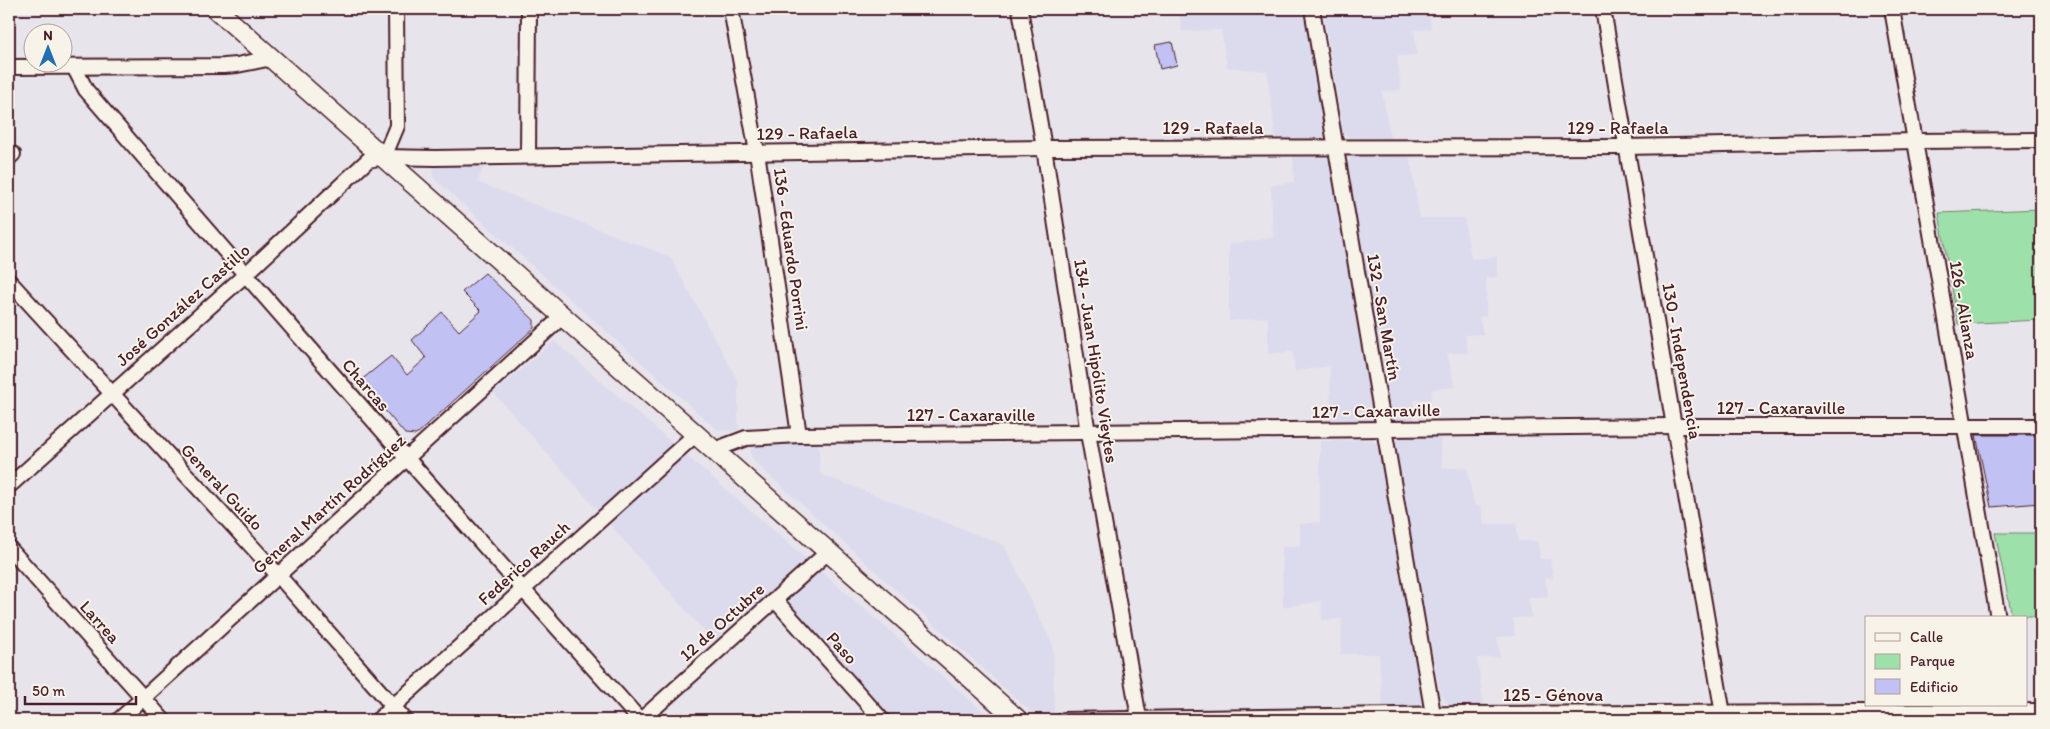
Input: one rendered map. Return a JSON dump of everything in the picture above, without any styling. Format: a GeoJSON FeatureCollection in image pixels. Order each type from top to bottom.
{"type":"FeatureCollection","features":[{"type":"Feature","properties":{"kind":"main road"},"geometry":{"type":"LineString","coordinates":[[218,10],[1018,720]]}},
{"type":"Feature","properties":{"kind":"street"},"geometry":{"type":"LineString","coordinates":[[384,157],[396,126],[396,9]]}},
{"type":"Feature","properties":{"kind":"street"},"geometry":{"type":"LineString","coordinates":[[528,9],[528,156]]}},
{"type":"Feature","properties":{"kind":"street","name":"136 - Eduardo Porrini"},"geometry":{"type":"LineString","coordinates":[[731,9],[757,152],[799,435]]}},
{"type":"Feature","properties":{"kind":"street","name":"134 - Juan Hipólito Vieytes"},"geometry":{"type":"LineString","coordinates":[[1020,9],[1044,148],[1088,433],[1139,718]]}},
{"type":"Feature","properties":{"kind":"street","name":"132 - San Martín"},"geometry":{"type":"LineString","coordinates":[[1312,9],[1433,717]]}},
{"type":"Feature","properties":{"kind":"street","name":"130 - Independencia"},"geometry":{"type":"LineString","coordinates":[[1602,9],[1723,717]]}},
{"type":"Feature","properties":{"kind":"street","name":"126 - Alianza"},"geometry":{"type":"LineString","coordinates":[[1892,9],[1998,616]]}},
{"type":"Feature","properties":{"kind":"street"},"geometry":{"type":"LineString","coordinates":[[9,67],[236,65],[272,58]]}},
{"type":"Feature","properties":{"kind":"street","name":"Charcas"},"geometry":{"type":"LineString","coordinates":[[74,67],[86,90],[245,275],[407,460],[641,720]]}},
{"type":"Feature","properties":{"kind":"street","name":"129 - Rafaela"},"geometry":{"type":"LineString","coordinates":[[384,157],[1044,148],[1626,147],[2041,140]]}},
{"type":"Feature","properties":{"kind":"street","name":"José González Castillo"},"geometry":{"type":"LineString","coordinates":[[9,486],[245,275],[368,160],[384,157]]}},
{"type":"Feature","properties":{"kind":"street","name":"General Guido"},"geometry":{"type":"LineString","coordinates":[[9,281],[278,575],[405,720]]}},
{"type":"Feature","properties":{"kind":"street","name":"General Martín Rodríguez"},"geometry":{"type":"LineString","coordinates":[[119,720],[407,460],[563,316]]}},
{"type":"Feature","properties":{"kind":"street","name":"127 - Caxaraville"},"geometry":{"type":"LineString","coordinates":[[714,450],[746,438],[799,435],[1674,426],[2041,426]]}},
{"type":"Feature","properties":{"kind":"street","name":"Federico Rauch"},"geometry":{"type":"LineString","coordinates":[[378,720],[696,434]]}},
{"type":"Feature","properties":{"kind":"street","name":"Larrea"},"geometry":{"type":"LineString","coordinates":[[9,548],[163,720]]}},
{"type":"Feature","properties":{"kind":"street","name":"12 de Octubre"},"geometry":{"type":"LineString","coordinates":[[641,720],[828,552]]}},
{"type":"Feature","properties":{"kind":"street","name":"Paso"},"geometry":{"type":"LineString","coordinates":[[775,600],[882,720]]}},
{"type":"Feature","properties":{"kind":"street","name":"125 - Génova"},"geometry":{"type":"LineString","coordinates":[[1064,720],[1139,718],[1723,717],[2041,711]]}},
{"type":"Feature","properties":{"kind":"shaded area"},"geometry":{"type":"Polygon","coordinates":[[[1178,9],[1305,9],[1327,132],[1324,138],[1321,141],[1276,141],[1267,71],[1227,67],[1221,30],[1182,31],[1178,9]]]}},
{"type":"Feature","properties":{"kind":"shaded area"},"geometry":{"type":"Polygon","coordinates":[[[1323,9],[1457,9],[1457,12],[1429,14],[1431,29],[1414,30],[1417,55],[1397,56],[1401,90],[1382,91],[1390,138],[1349,137],[1343,133],[1323,9]]]}},
{"type":"Feature","properties":{"kind":"shaded area"},"geometry":{"type":"Polygon","coordinates":[[[1409,153],[1420,218],[1464,218],[1471,259],[1497,257],[1497,277],[1486,278],[1486,316],[1479,317],[1483,334],[1465,335],[1468,353],[1447,353],[1455,387],[1432,389],[1431,400],[1414,400],[1414,425],[1395,422],[1392,416],[1345,167],[1347,161],[1357,154],[1409,153]]]}},
{"type":"Feature","properties":{"kind":"shaded area"},"geometry":{"type":"Polygon","coordinates":[[[1293,155],[1327,158],[1332,167],[1374,415],[1371,423],[1331,425],[1330,366],[1295,371],[1293,351],[1268,354],[1268,317],[1229,321],[1229,244],[1273,238],[1271,186],[1294,182],[1293,155]]]}},
{"type":"Feature","properties":{"kind":"shaded area"},"geometry":{"type":"Polygon","coordinates":[[[485,165],[477,182],[670,257],[738,381],[738,431],[719,430],[713,426],[437,181],[433,176],[433,170],[435,166],[485,165]]]}},
{"type":"Feature","properties":{"kind":"shaded area"},"geometry":{"type":"Polygon","coordinates":[[[554,341],[993,720],[888,720],[771,592],[713,641],[494,393],[554,341]]]}},
{"type":"Feature","properties":{"kind":"shaded area"},"geometry":{"type":"Polygon","coordinates":[[[1440,436],[1442,467],[1467,469],[1474,505],[1481,505],[1484,525],[1516,523],[1518,541],[1537,541],[1540,559],[1550,559],[1553,578],[1545,578],[1548,596],[1528,598],[1532,617],[1513,618],[1515,636],[1497,637],[1500,657],[1477,658],[1484,707],[1456,707],[1448,704],[1441,694],[1392,446],[1395,440],[1400,438],[1440,436]]]}},
{"type":"Feature","properties":{"kind":"shaded area"},"geometry":{"type":"Polygon","coordinates":[[[818,440],[820,474],[1004,545],[1053,646],[1054,713],[1038,714],[1030,711],[755,462],[750,453],[752,445],[756,441],[818,440]]]}},
{"type":"Feature","properties":{"kind":"shaded area"},"geometry":{"type":"Polygon","coordinates":[[[1371,440],[1377,444],[1379,450],[1425,696],[1421,708],[1383,708],[1379,654],[1341,654],[1342,619],[1322,620],[1321,601],[1283,607],[1282,547],[1300,546],[1300,524],[1320,522],[1320,441],[1371,440]]]}},
{"type":"Feature","properties":{"kind":"green space"},"geometry":{"type":"Polygon","coordinates":[[[2041,209],[2041,300],[2038,300],[2039,320],[1958,324],[1939,213],[2041,209]]]}},
{"type":"Feature","properties":{"kind":"green space"},"geometry":{"type":"Polygon","coordinates":[[[1995,533],[2041,533],[2041,616],[2012,616],[1995,533]]]}},
{"type":"Feature","properties":{"kind":"building"},"geometry":{"type":"Polygon","coordinates":[[[1172,42],[1177,65],[1160,69],[1155,45],[1172,42]]]}},
{"type":"Feature","properties":{"kind":"building"},"geometry":{"type":"Polygon","coordinates":[[[485,273],[534,320],[534,328],[416,435],[405,434],[360,381],[391,356],[407,375],[426,358],[412,340],[442,312],[459,331],[481,311],[462,292],[485,273]]]}},
{"type":"Feature","properties":{"kind":"building"},"geometry":{"type":"Polygon","coordinates":[[[1976,435],[2038,435],[2041,451],[2041,503],[1991,507],[1976,435]]]}}]}
